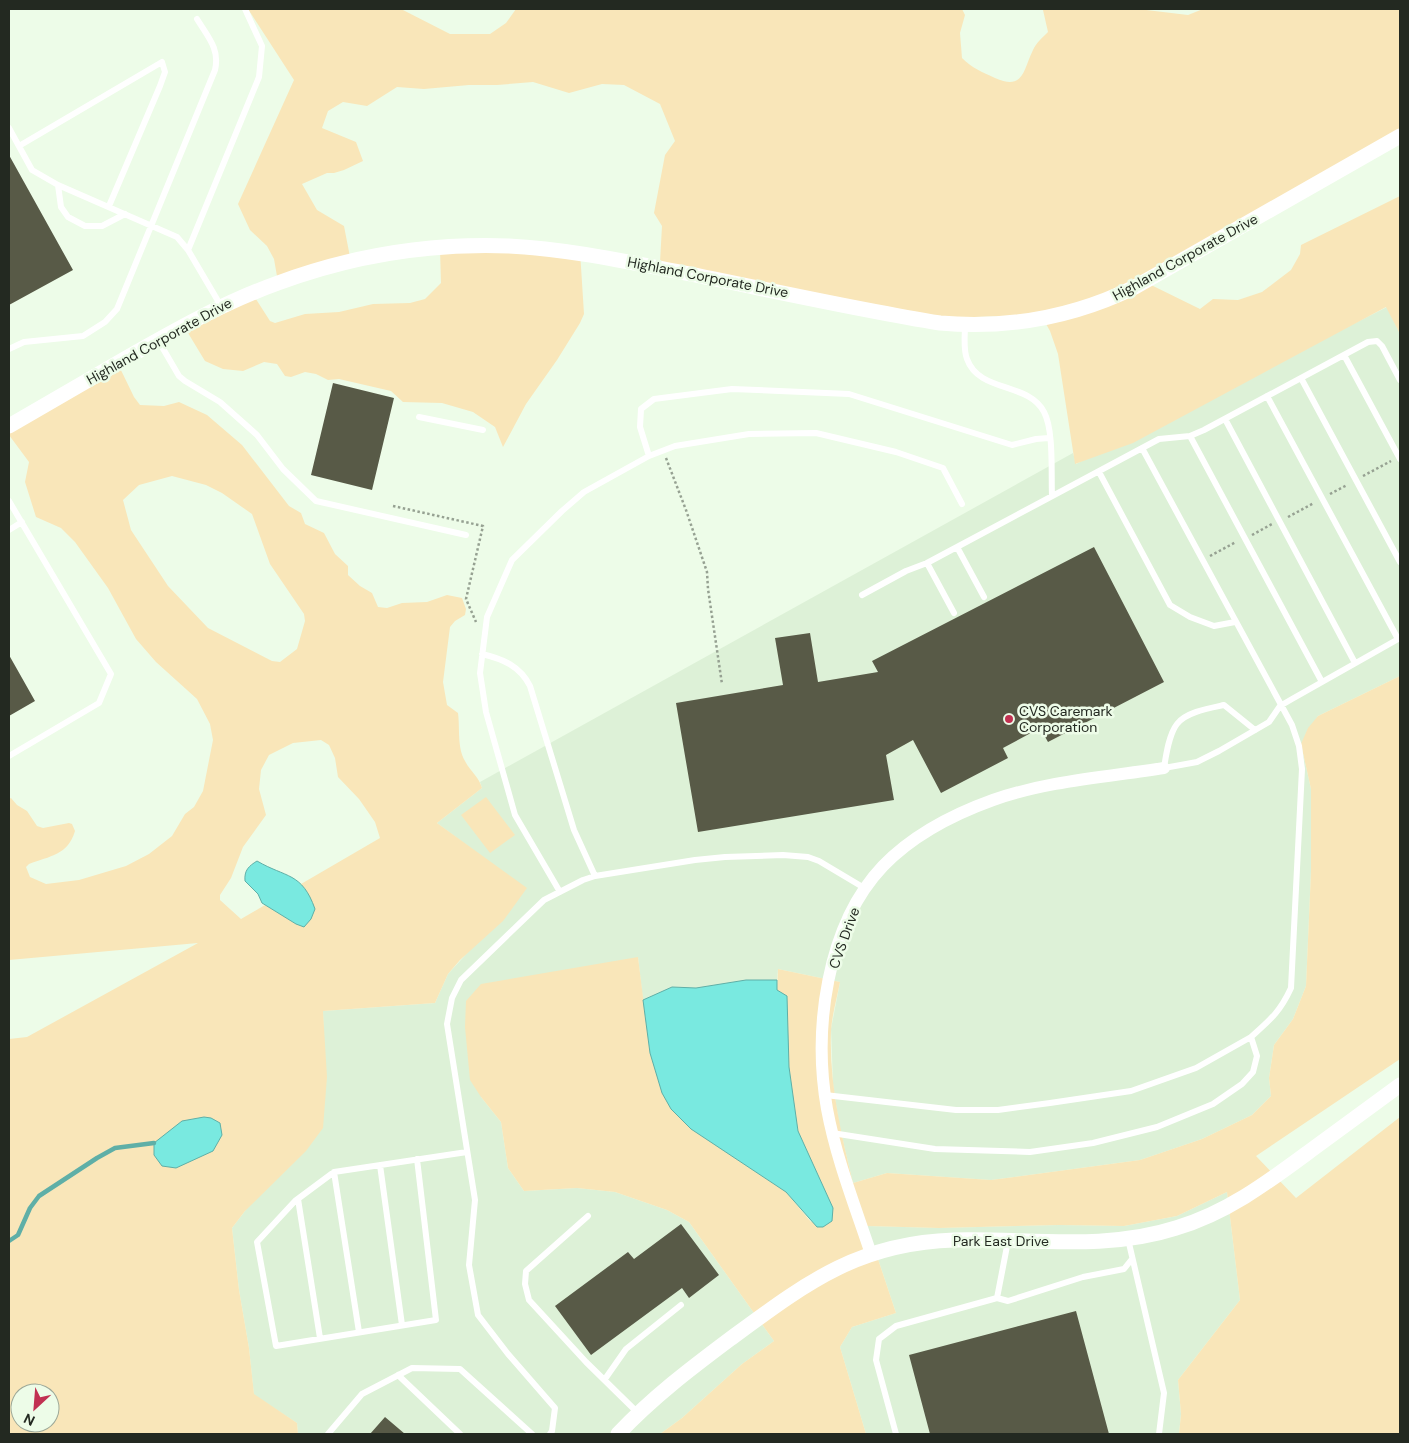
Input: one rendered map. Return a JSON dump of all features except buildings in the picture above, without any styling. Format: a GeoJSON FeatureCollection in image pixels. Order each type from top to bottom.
{"type":"FeatureCollection","features":[{"type":"Feature","properties":{"kind":"street","name":"Highland Corporate Drive"},"geometry":{"type":"LineString","coordinates":[[9,426],[221,306],[321,268],[412,250],[446,247],[508,246],[539,248],[589,254],[918,319],[965,325],[990,325],[1039,320],[1078,310],[1118,296],[1400,136]]}},
{"type":"Feature","properties":{"kind":"street","name":"CVS Drive"},"geometry":{"type":"LineString","coordinates":[[871,1254],[832,1133],[822,1067],[822,1036],[835,955],[846,925],[866,889],[884,866],[909,843],[942,823],[975,807],[1006,796],[1041,787],[1164,768]]}},
{"type":"Feature","properties":{"kind":"street","name":"Park East Drive"},"geometry":{"type":"LineString","coordinates":[[618,1434],[657,1395],[802,1287],[828,1271],[871,1254],[901,1246],[934,1241],[1087,1241],[1128,1239],[1160,1233],[1192,1223],[1238,1202],[1278,1175],[1400,1085]]}},
{"type":"Feature","properties":{"kind":"lane"},"geometry":{"type":"LineString","coordinates":[[188,250],[259,77],[262,46],[245,9]]}},
{"type":"Feature","properties":{"kind":"lane"},"geometry":{"type":"LineString","coordinates":[[9,349],[24,342],[83,336],[105,322],[117,309],[215,70],[218,59],[215,49],[197,20]]}},
{"type":"Feature","properties":{"kind":"lane"},"geometry":{"type":"LineString","coordinates":[[19,146],[162,62],[165,72],[160,86],[109,206]]}},
{"type":"Feature","properties":{"kind":"lane"},"geometry":{"type":"LineString","coordinates":[[9,128],[32,170],[58,185],[178,237],[188,250],[221,306]]}},
{"type":"Feature","properties":{"kind":"lane"},"geometry":{"type":"LineString","coordinates":[[58,185],[61,207],[68,217],[85,226],[102,226],[125,214]]}},
{"type":"Feature","properties":{"kind":"lane"},"geometry":{"type":"LineString","coordinates":[[965,325],[966,351],[969,364],[984,378],[1024,394],[1040,405],[1047,419],[1052,496]]}},
{"type":"Feature","properties":{"kind":"lane"},"geometry":{"type":"LineString","coordinates":[[158,340],[184,382],[220,402],[257,435],[283,469],[316,501],[466,535]]}},
{"type":"Feature","properties":{"kind":"lane"},"geometry":{"type":"LineString","coordinates":[[862,595],[906,571],[927,563],[1159,439],[1190,436],[1368,342],[1377,341],[1382,346],[1400,380]]}},
{"type":"Feature","properties":{"kind":"lane"},"geometry":{"type":"LineString","coordinates":[[1344,355],[1400,458]]}},
{"type":"Feature","properties":{"kind":"lane"},"geometry":{"type":"LineString","coordinates":[[1301,378],[1400,562]]}},
{"type":"Feature","properties":{"kind":"lane"},"geometry":{"type":"LineString","coordinates":[[649,456],[640,426],[641,409],[654,399],[732,389],[849,394],[1012,445],[1049,438]]}},
{"type":"Feature","properties":{"kind":"lane"},"geometry":{"type":"LineString","coordinates":[[1255,730],[1224,705],[1197,711],[1177,724],[1168,746],[1164,768],[1197,762],[1219,751],[1269,722],[1280,706],[1399,638],[1267,396]]}},
{"type":"Feature","properties":{"kind":"lane"},"geometry":{"type":"LineString","coordinates":[[419,417],[483,430]]}},
{"type":"Feature","properties":{"kind":"lane"},"geometry":{"type":"LineString","coordinates":[[1225,418],[1355,663]]}},
{"type":"Feature","properties":{"kind":"lane"},"geometry":{"type":"LineString","coordinates":[[560,892],[515,815],[486,712],[480,673],[487,617],[512,560],[562,511],[584,492],[663,450],[749,434],[816,433],[896,452],[943,468],[962,504]]}},
{"type":"Feature","properties":{"kind":"lane"},"geometry":{"type":"LineString","coordinates":[[1190,436],[1322,682]]}},
{"type":"Feature","properties":{"kind":"lane"},"geometry":{"type":"LineString","coordinates":[[825,1095],[956,1110],[998,1110],[1131,1091],[1196,1068],[1251,1038],[1284,1004],[1291,988],[1302,769],[1299,746],[1292,725],[1280,706],[1142,448]]}},
{"type":"Feature","properties":{"kind":"lane"},"geometry":{"type":"LineString","coordinates":[[1099,472],[1170,604],[1190,618],[1214,626],[1235,622]]}},
{"type":"Feature","properties":{"kind":"lane"},"geometry":{"type":"LineString","coordinates":[[9,501],[111,674],[98,703],[9,756]]}},
{"type":"Feature","properties":{"kind":"lane"},"geometry":{"type":"LineString","coordinates":[[9,530],[22,522]]}},
{"type":"Feature","properties":{"kind":"lane"},"geometry":{"type":"LineString","coordinates":[[957,547],[984,597]]}},
{"type":"Feature","properties":{"kind":"lane"},"geometry":{"type":"LineString","coordinates":[[927,563],[954,613]]}},
{"type":"Feature","properties":{"kind":"lane"},"geometry":{"type":"LineString","coordinates":[[482,654],[510,663],[525,676],[530,686],[574,830],[595,876]]}},
{"type":"Feature","properties":{"kind":"lane"},"geometry":{"type":"LineString","coordinates":[[550,1434],[555,1408],[508,1354],[478,1315],[469,1265],[475,1200],[447,1024],[452,998],[461,980],[544,900],[595,876],[710,859],[755,855],[795,855],[819,861],[866,889]]}},
{"type":"Feature","properties":{"kind":"lane"},"geometry":{"type":"LineString","coordinates":[[832,1133],[935,1149],[1030,1152],[1093,1143],[1156,1127],[1213,1104],[1242,1084],[1253,1072],[1257,1056],[1251,1038]]}},
{"type":"Feature","properties":{"kind":"lane"},"geometry":{"type":"LineString","coordinates":[[417,1159],[436,1320],[276,1346],[257,1242],[298,1199],[334,1172],[417,1159],[468,1152]]}},
{"type":"Feature","properties":{"kind":"lane"},"geometry":{"type":"LineString","coordinates":[[380,1165],[402,1325]]}},
{"type":"Feature","properties":{"kind":"lane"},"geometry":{"type":"LineString","coordinates":[[334,1172],[359,1332]]}},
{"type":"Feature","properties":{"kind":"lane"},"geometry":{"type":"LineString","coordinates":[[298,1199],[320,1338]]}},
{"type":"Feature","properties":{"kind":"lane"},"geometry":{"type":"LineString","coordinates":[[588,1216],[526,1271],[525,1284],[529,1300],[586,1362],[638,1413]]}},
{"type":"Feature","properties":{"kind":"lane"},"geometry":{"type":"LineString","coordinates":[[1128,1239],[1164,1394],[1159,1434]]}},
{"type":"Feature","properties":{"kind":"lane"},"geometry":{"type":"LineString","coordinates":[[997,1298],[1008,1240]]}},
{"type":"Feature","properties":{"kind":"lane"},"geometry":{"type":"LineString","coordinates":[[896,1434],[876,1360],[879,1339],[896,1326],[997,1298],[1008,1301],[1083,1277],[1124,1269],[1132,1258]]}},
{"type":"Feature","properties":{"kind":"lane"},"geometry":{"type":"LineString","coordinates":[[605,1379],[626,1349],[681,1305]]}},
{"type":"Feature","properties":{"kind":"lane"},"geometry":{"type":"LineString","coordinates":[[328,1434],[362,1394],[412,1368],[460,1369],[532,1434]]}},
{"type":"Feature","properties":{"kind":"lane"},"geometry":{"type":"LineString","coordinates":[[398,1375],[460,1434]]}},
{"type":"Feature","properties":{"kind":"path"},"geometry":{"type":"LineString","coordinates":[[663,450],[707,572],[722,684]]}},
{"type":"Feature","properties":{"kind":"path"},"geometry":{"type":"LineString","coordinates":[[1203,561],[1400,458]]}},
{"type":"Feature","properties":{"kind":"path"},"geometry":{"type":"LineString","coordinates":[[393,506],[483,526],[466,599],[484,639]]}},
{"type":"Feature","properties":{"kind":"shaded area"},"geometry":{"type":"Polygon","coordinates":[[[248,9],[401,9],[450,34],[490,34],[506,23],[516,9],[962,9],[965,15],[960,33],[962,58],[986,74],[1012,82],[1021,76],[1034,47],[1048,32],[1043,10],[1046,9],[1138,9],[1188,15],[1203,9],[1400,9],[1400,136],[1145,282],[1200,309],[1213,299],[1238,300],[1262,292],[1291,270],[1300,254],[1301,245],[1400,196],[1400,334],[1386,307],[1133,443],[1075,464],[1058,354],[1050,331],[1041,315],[940,318],[660,262],[662,226],[654,213],[665,155],[675,141],[660,104],[624,85],[602,84],[569,93],[533,82],[424,89],[397,87],[367,106],[343,102],[328,111],[322,128],[356,142],[363,161],[344,170],[327,173],[302,184],[317,210],[344,226],[350,257],[278,282],[274,259],[267,246],[250,230],[238,204],[294,80],[248,9]]]}},
{"type":"Feature","properties":{"kind":"shaded area"},"geometry":{"type":"Polygon","coordinates":[[[440,249],[580,251],[584,314],[557,360],[526,404],[503,447],[495,427],[473,412],[442,403],[403,402],[391,391],[339,379],[328,380],[316,374],[305,372],[291,377],[285,376],[277,364],[264,362],[243,371],[223,369],[205,361],[185,328],[252,293],[270,321],[275,323],[305,314],[339,312],[373,304],[410,303],[425,299],[441,283],[440,249]]]}},
{"type":"Feature","properties":{"kind":"shaded area"},"geometry":{"type":"Polygon","coordinates":[[[1387,307],[1400,334],[1400,676],[1318,716],[1301,744],[1311,789],[1311,871],[1306,986],[1293,1019],[1274,1045],[1269,1078],[1271,1096],[1252,1115],[1202,1139],[1140,1160],[991,1180],[887,1173],[853,1183],[839,1124],[833,1084],[831,1029],[840,982],[778,969],[777,980],[746,980],[696,988],[672,987],[643,1000],[638,957],[481,1097],[501,1122],[508,1168],[524,1191],[577,1188],[615,1192],[667,1210],[689,1222],[774,1341],[742,1364],[682,1418],[660,1434],[298,1434],[297,1423],[254,1395],[232,1228],[245,1211],[324,1048],[323,1011],[435,1003],[448,974],[526,889],[437,823],[482,788],[480,782],[1073,453],[1076,464],[1387,307]]]}},
{"type":"Feature","properties":{"kind":"shaded area"},"geometry":{"type":"Polygon","coordinates":[[[118,364],[134,397],[140,405],[164,406],[179,402],[207,415],[242,445],[289,506],[301,513],[305,524],[324,533],[335,554],[348,566],[348,575],[360,586],[372,593],[378,607],[387,608],[402,603],[427,602],[447,595],[462,598],[466,609],[465,615],[455,621],[450,627],[443,682],[447,705],[458,713],[462,756],[482,788],[437,823],[527,888],[503,921],[460,960],[448,974],[435,1003],[323,1011],[327,1077],[323,1128],[306,1151],[245,1211],[232,1228],[254,1394],[297,1423],[298,1434],[9,1434],[9,1039],[27,1037],[198,943],[9,960],[9,799],[11,798],[17,805],[27,811],[37,826],[43,828],[69,823],[72,824],[75,831],[72,839],[63,850],[26,867],[30,877],[46,884],[79,880],[126,866],[149,854],[172,836],[185,814],[194,807],[203,791],[213,740],[210,724],[197,699],[156,662],[136,639],[108,588],[75,542],[61,528],[36,517],[25,482],[29,462],[9,435],[9,426],[118,364]],[[172,476],[139,485],[123,500],[131,530],[168,586],[208,628],[272,661],[280,662],[297,649],[305,621],[304,614],[270,564],[252,514],[222,493],[206,485],[172,476]],[[321,740],[293,743],[269,755],[261,770],[259,789],[266,815],[243,847],[231,878],[220,895],[220,900],[241,919],[265,905],[296,924],[301,884],[380,838],[375,822],[359,799],[338,777],[335,758],[329,745],[321,740]]]}},
{"type":"Feature","properties":{"kind":"shaded area"},"geometry":{"type":"Polygon","coordinates":[[[1400,676],[1400,1059],[1256,1156],[1296,1198],[1400,1117],[1400,1434],[1179,1434],[1181,1414],[1178,1380],[1240,1300],[1227,1192],[1177,1216],[1124,1226],[1059,1225],[939,1228],[867,1226],[896,1313],[852,1327],[840,1347],[866,1434],[660,1434],[682,1418],[742,1364],[774,1341],[689,1222],[667,1210],[615,1192],[577,1188],[524,1191],[508,1168],[501,1122],[470,1080],[465,1027],[466,1001],[481,984],[638,957],[650,1053],[671,1109],[691,1129],[786,1192],[811,1222],[833,1208],[798,1131],[777,990],[778,969],[840,982],[831,1031],[832,1070],[840,1127],[853,1183],[887,1173],[991,1180],[1140,1160],[1202,1139],[1252,1115],[1271,1096],[1269,1078],[1274,1045],[1293,1019],[1306,986],[1311,871],[1311,789],[1301,744],[1308,728],[1318,716],[1400,676]]]}},
{"type":"Feature","properties":{"kind":"shaded area"},"geometry":{"type":"Polygon","coordinates":[[[486,797],[515,835],[490,853],[461,815],[486,797]]]}},
{"type":"Feature","properties":{"kind":"shaded area"},"geometry":{"type":"Polygon","coordinates":[[[1227,1192],[1240,1300],[1178,1380],[1181,1414],[1179,1434],[866,1434],[840,1347],[852,1327],[896,1313],[867,1226],[939,1228],[1059,1225],[1124,1226],[1177,1216],[1227,1192]]]}},
{"type":"Feature","properties":{"kind":"water"},"geometry":{"type":"Polygon","coordinates":[[[257,861],[292,878],[305,888],[315,909],[311,919],[304,927],[262,903],[258,894],[245,881],[245,874],[248,869],[257,861]]]}},
{"type":"Feature","properties":{"kind":"water"},"geometry":{"type":"Polygon","coordinates":[[[746,980],[777,980],[777,990],[787,996],[789,1067],[798,1131],[833,1208],[832,1221],[823,1227],[817,1227],[786,1192],[691,1129],[671,1109],[662,1093],[650,1053],[643,1000],[672,987],[696,988],[746,980]]]}},
{"type":"Feature","properties":{"kind":"water"},"geometry":{"type":"Polygon","coordinates":[[[204,1117],[211,1118],[220,1123],[222,1135],[213,1151],[176,1168],[162,1166],[154,1155],[154,1143],[182,1121],[204,1117]]]}},
{"type":"Feature","properties":{"kind":"waterway"},"geometry":{"type":"LineString","coordinates":[[9,1241],[18,1235],[30,1208],[39,1196],[115,1148],[154,1143]]}},
{"type":"Feature","properties":{"kind":"place","name":"CVS Caremark Corporation"},"geometry":{"type":"Point","coordinates":[1009,719]}}]}
